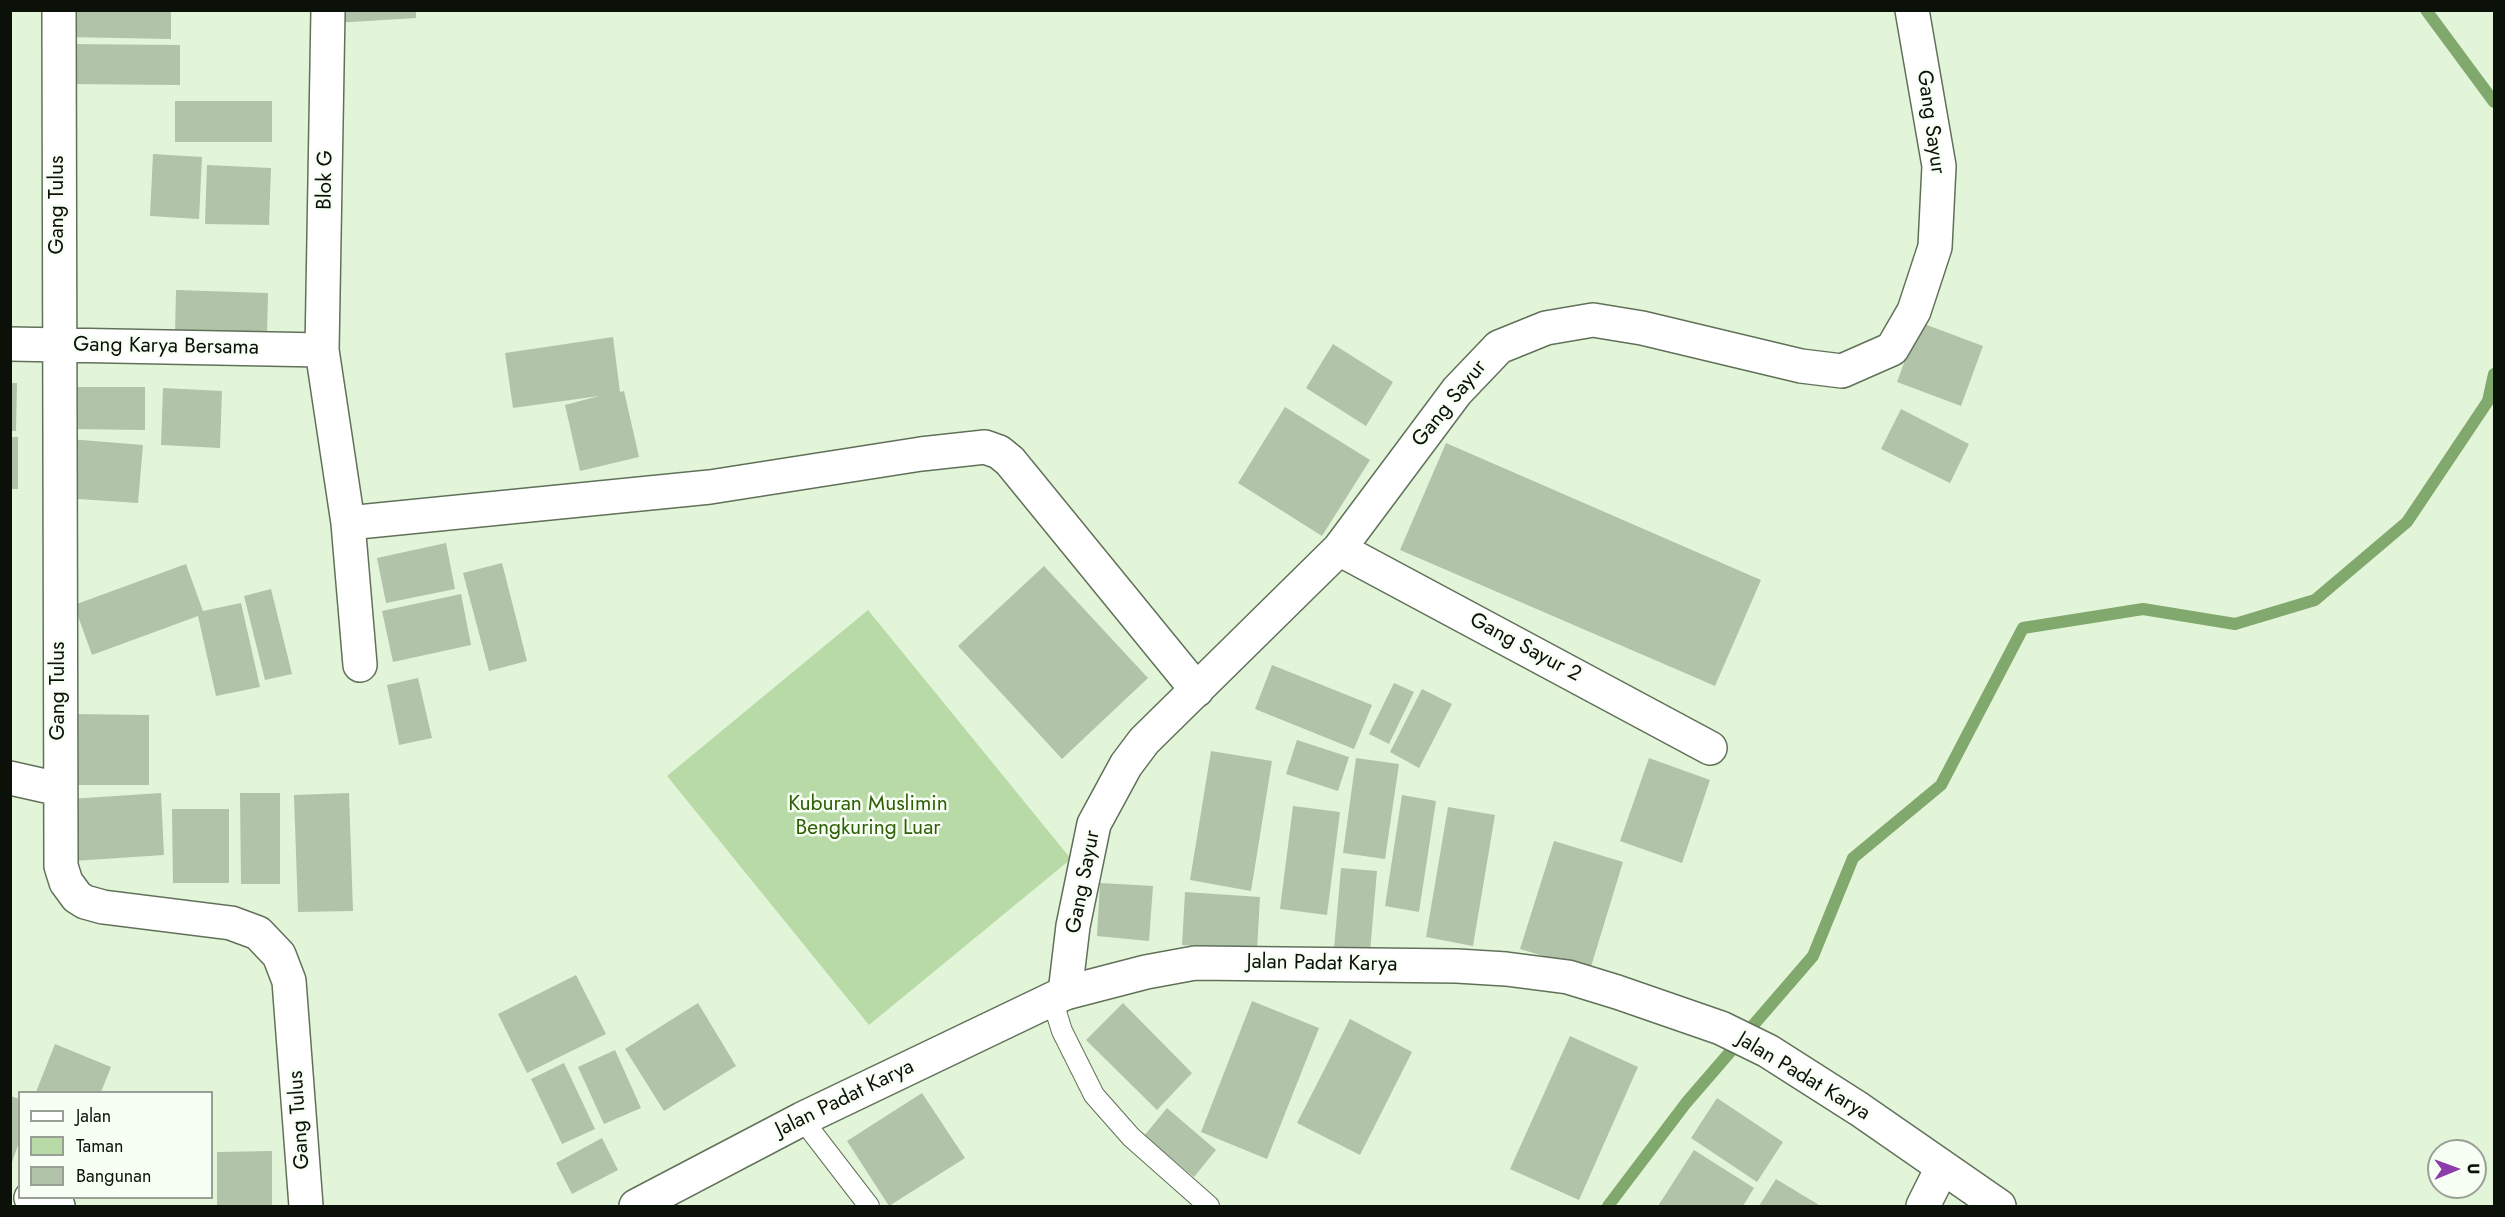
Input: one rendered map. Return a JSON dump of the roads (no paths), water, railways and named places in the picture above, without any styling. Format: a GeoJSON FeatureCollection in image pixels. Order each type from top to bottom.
{"type":"FeatureCollection","features":[{"type":"Feature","properties":{"kind":"street","name":"Gang Tulus"},"geometry":{"type":"LineString","coordinates":[[59,10],[59,789],[61,866],[66,882],[76,897],[103,907],[231,923],[258,933],[279,955],[289,981],[306,1206]]}},
{"type":"Feature","properties":{"kind":"street","name":"Blok G"},"geometry":{"type":"LineString","coordinates":[[328,10],[322,350],[348,523],[360,665]]}},
{"type":"Feature","properties":{"kind":"street","name":"Gang Sayur"},"geometry":{"type":"LineString","coordinates":[[1059,996],[1094,824],[1126,765],[1144,741],[1339,549],[1456,391],[1499,347],[1546,328],[1593,320],[1642,328],[1801,366],[1842,371],[1892,349],[1914,311],[1935,247],[1939,166],[1912,10]]}},
{"type":"Feature","properties":{"kind":"street","name":"Gang Karya Bersama"},"geometry":{"type":"LineString","coordinates":[[10,344],[322,350]]}},
{"type":"Feature","properties":{"kind":"street"},"geometry":{"type":"LineString","coordinates":[[348,523],[710,487],[921,454],[985,447],[999,452],[1010,461],[1197,690]]}},
{"type":"Feature","properties":{"kind":"street","name":"Gang Sayur 2"},"geometry":{"type":"LineString","coordinates":[[1339,549],[1710,748]]}},
{"type":"Feature","properties":{"kind":"street"},"geometry":{"type":"LineString","coordinates":[[10,778],[59,789]]}},
{"type":"Feature","properties":{"kind":"street","name":"Jalan Padat Karya"},"geometry":{"type":"LineString","coordinates":[[636,1206],[802,1119],[1059,996],[1146,972],[1195,963],[1457,966],[1568,977],[1721,1028],[1768,1051],[1859,1109],[1999,1206]]}},
{"type":"Feature","properties":{"kind":"street"},"geometry":{"type":"LineString","coordinates":[[1923,1206],[1942,1168]]}},
{"type":"Feature","properties":{"kind":"street"},"geometry":{"type":"LineString","coordinates":[[37,1199],[58,1206]]}},
{"type":"Feature","properties":{"kind":"lane"},"geometry":{"type":"LineString","coordinates":[[1059,996],[1062,1031],[1094,1095],[1131,1137],[1209,1206]]}},
{"type":"Feature","properties":{"kind":"lane"},"geometry":{"type":"LineString","coordinates":[[802,1119],[869,1206]]}},
{"type":"Feature","properties":{"kind":"waterway"},"geometry":{"type":"LineString","coordinates":[[2426,10],[2494,102]]}},
{"type":"Feature","properties":{"kind":"waterway"},"geometry":{"type":"LineString","coordinates":[[1608,1206],[1686,1103],[1813,956],[1853,858],[1941,785],[2023,628],[2143,609],[2235,624],[2315,600],[2407,522],[2488,401],[2494,374]]}},
{"type":"Feature","properties":{"kind":"park label","name":"Kuburan Muslimin Bengkuring Luar"},"geometry":{"type":"Point","coordinates":[868,817]}}]}
